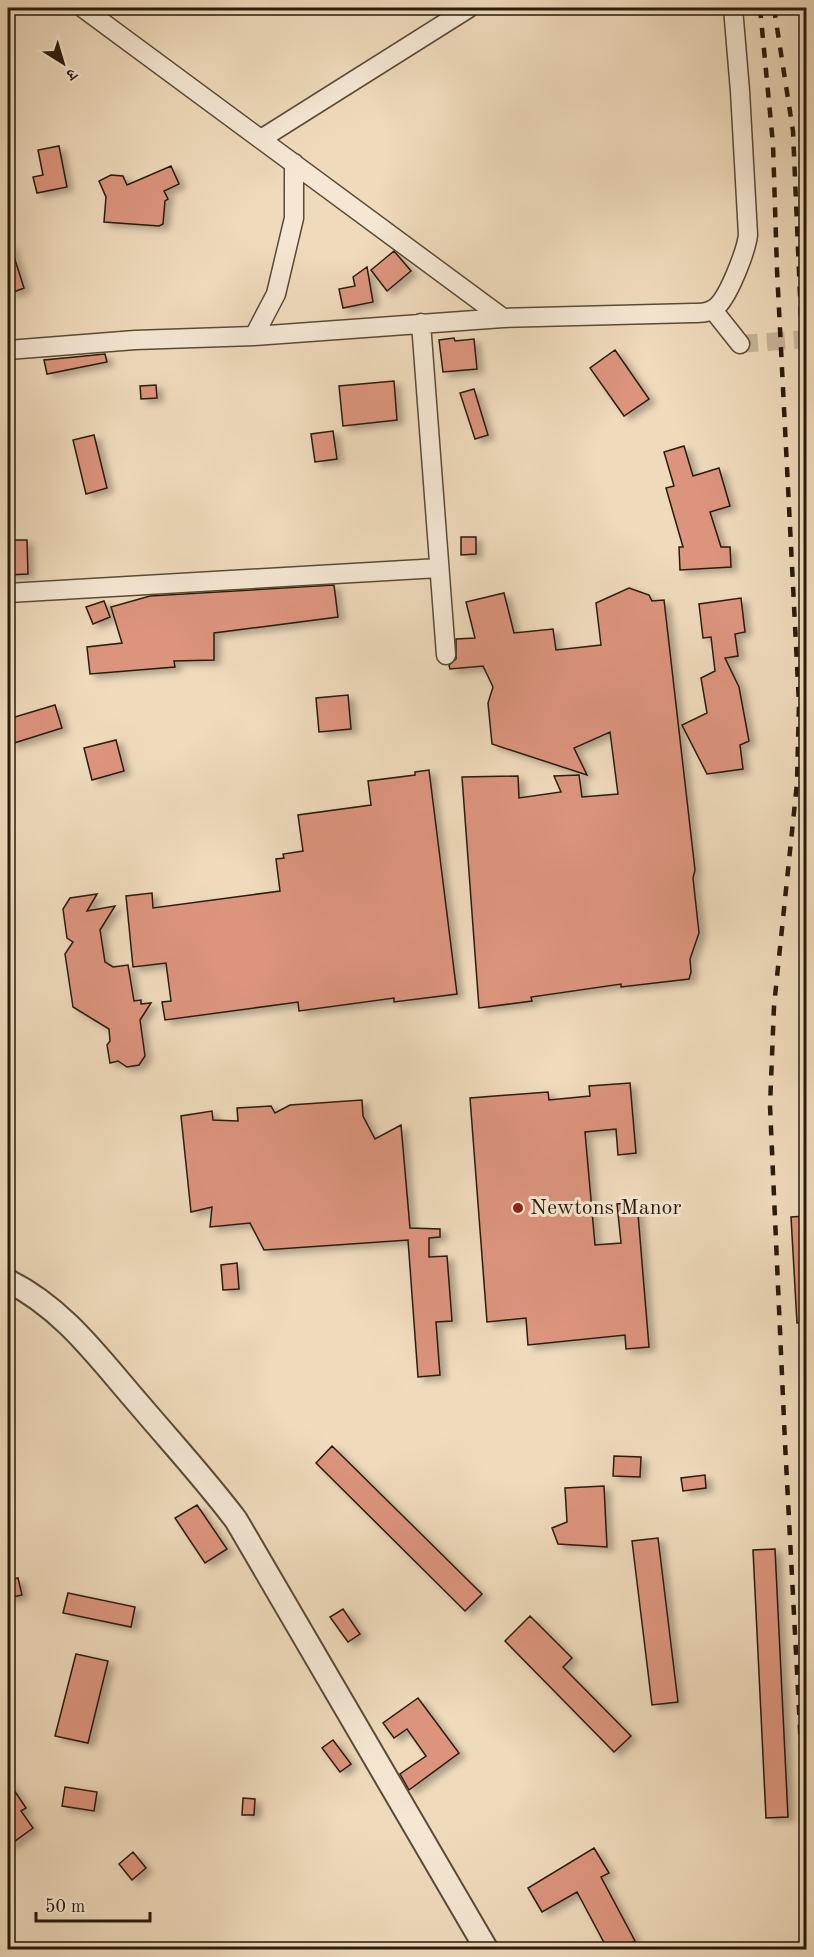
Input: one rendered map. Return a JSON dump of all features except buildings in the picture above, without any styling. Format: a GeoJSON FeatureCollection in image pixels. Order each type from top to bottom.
{"type":"FeatureCollection","features":[{"type":"Feature","properties":{"kind":"street"},"geometry":{"type":"LineString","coordinates":[[83,8],[503,318]]}},
{"type":"Feature","properties":{"kind":"street"},"geometry":{"type":"LineString","coordinates":[[261,139],[468,8]]}},
{"type":"Feature","properties":{"kind":"street"},"geometry":{"type":"LineString","coordinates":[[8,350],[135,340],[254,336],[503,318],[705,313],[713,310],[720,303],[734,276],[743,256],[748,235],[733,8]]}},
{"type":"Feature","properties":{"kind":"street"},"geometry":{"type":"LineString","coordinates":[[254,336],[276,294],[294,218],[294,164]]}},
{"type":"Feature","properties":{"kind":"street"},"geometry":{"type":"LineString","coordinates":[[713,310],[740,344]]}},
{"type":"Feature","properties":{"kind":"street"},"geometry":{"type":"LineString","coordinates":[[421,323],[446,655]]}},
{"type":"Feature","properties":{"kind":"street"},"geometry":{"type":"LineString","coordinates":[[8,593],[439,568]]}},
{"type":"Feature","properties":{"kind":"street"},"geometry":{"type":"LineString","coordinates":[[8,1281],[29,1292],[66,1320],[209,1485],[236,1520],[487,1950]]}},
{"type":"Feature","properties":{"kind":"tunnel"},"geometry":{"type":"LineString","coordinates":[[740,344],[806,339]]}},
{"type":"Feature","properties":{"kind":"railway"},"geometry":{"type":"LineString","coordinates":[[760,8],[773,144],[777,270],[799,704],[797,783],[774,1006],[770,1106],[806,1843]]}},
{"type":"Feature","properties":{"kind":"railway"},"geometry":{"type":"LineString","coordinates":[[774,8],[793,131],[806,436]]}},
{"type":"Feature","properties":{"kind":"railway"},"geometry":{"type":"LineString","coordinates":[[806,973],[806,1079]]}},
{"type":"Feature","properties":{"kind":"place","name":"Newtons Manor"},"geometry":{"type":"Point","coordinates":[518,1208]}}]}
